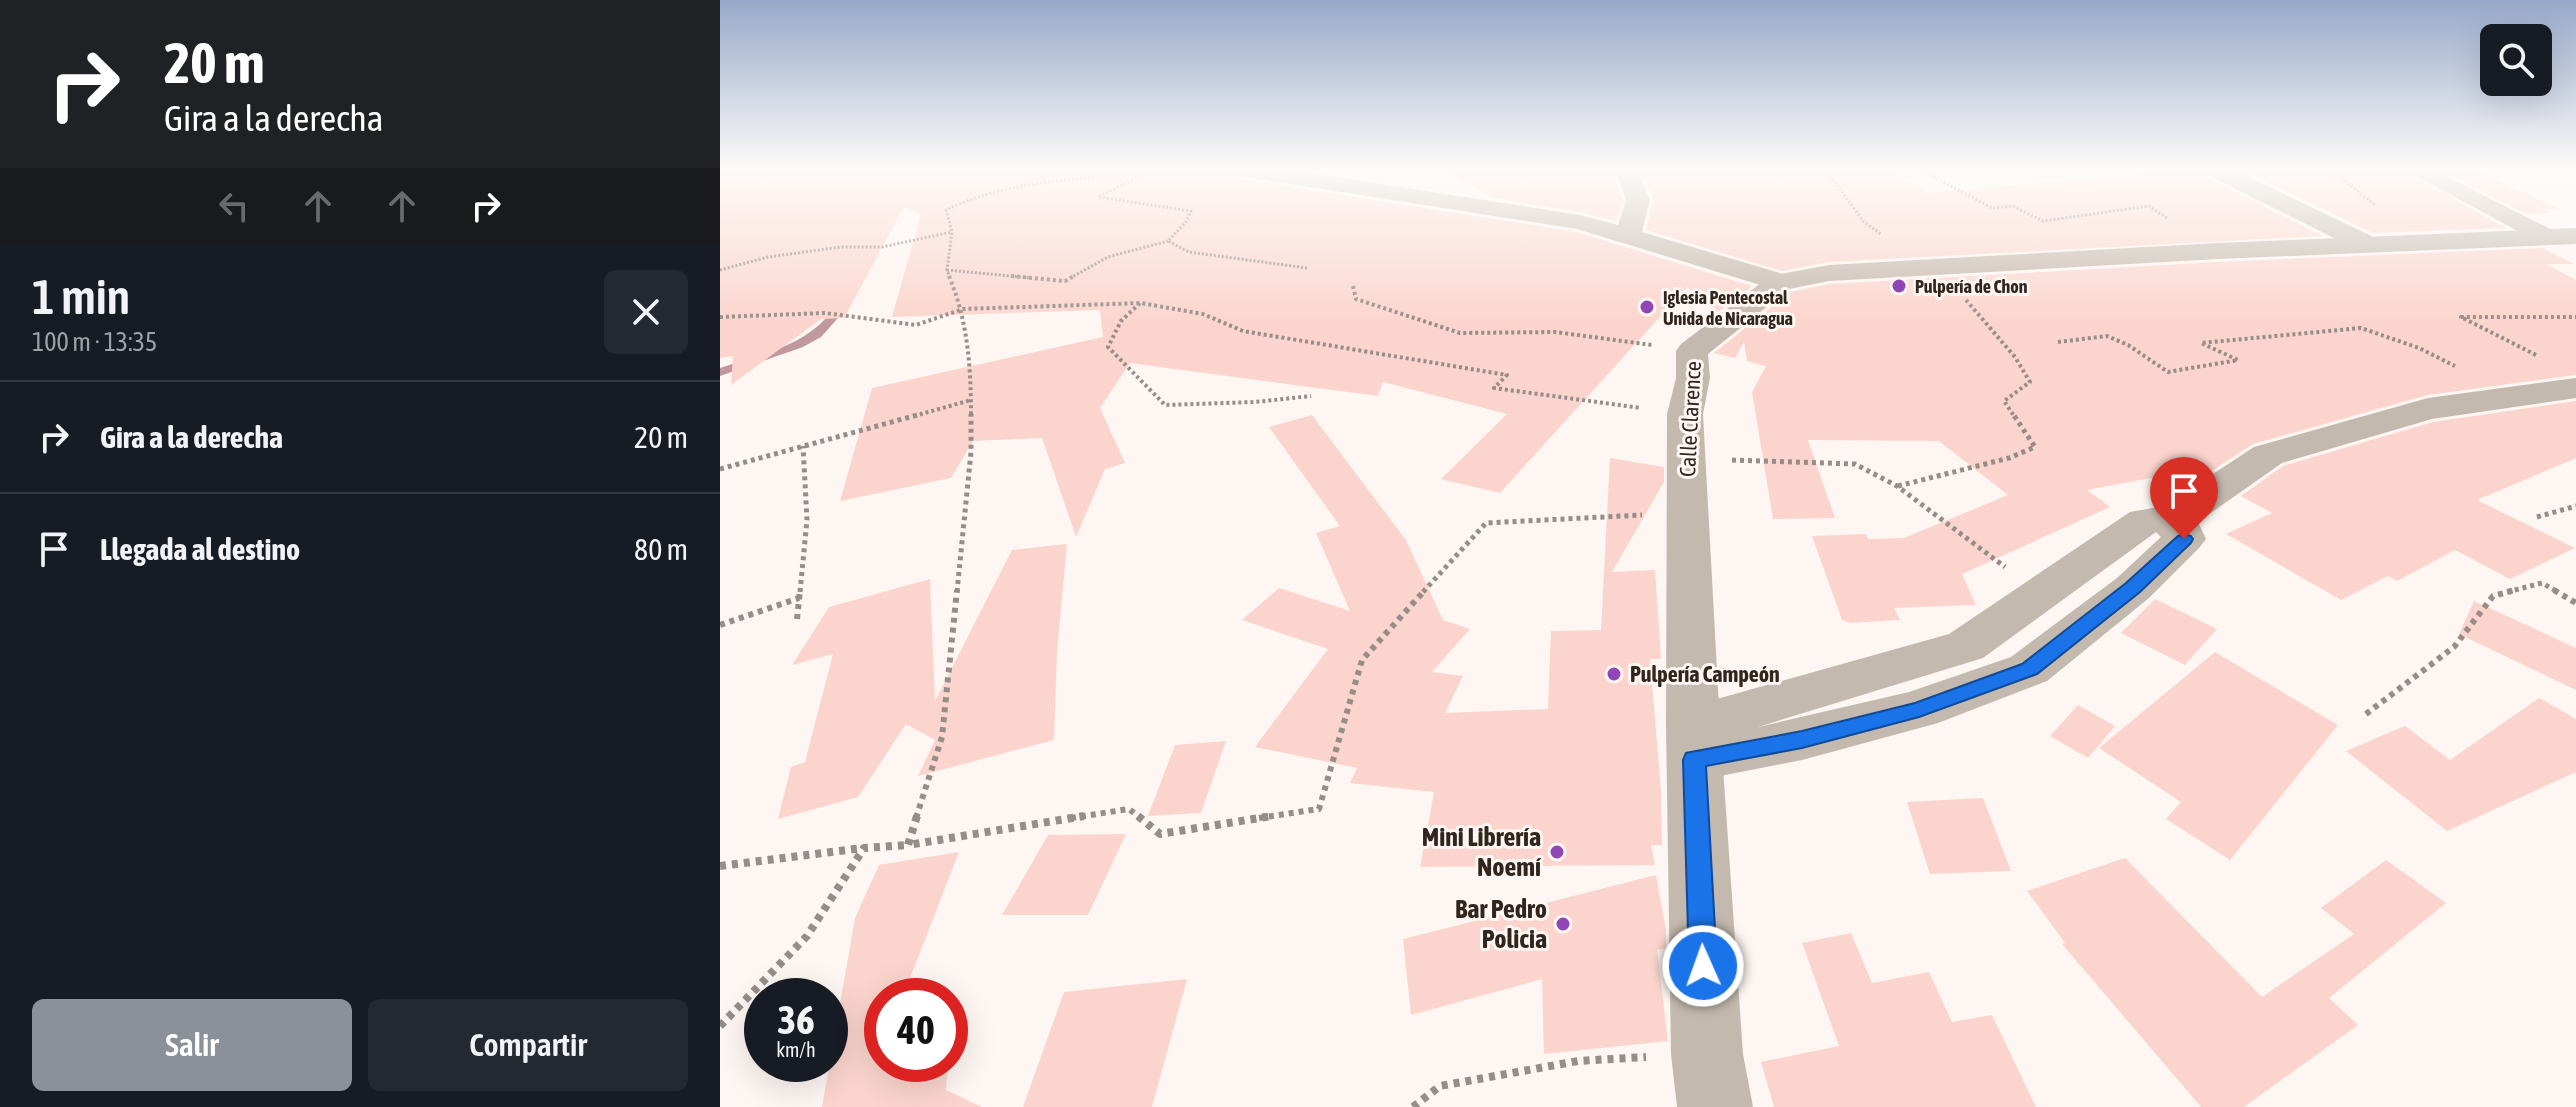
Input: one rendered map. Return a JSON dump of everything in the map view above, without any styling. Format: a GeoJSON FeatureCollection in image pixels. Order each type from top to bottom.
{"type":"FeatureCollection","features":[{"type":"Feature","properties":{"kind":"street"},"geometry":{"type":"LineString","coordinates":[[1571,221],[1780,282]]}},
{"type":"Feature","properties":{"kind":"street"},"geometry":{"type":"LineString","coordinates":[[1628,235],[1632,221]]}},
{"type":"Feature","properties":{"kind":"street"},"geometry":{"type":"LineString","coordinates":[[2319,221],[2371,246]]}},
{"type":"Feature","properties":{"kind":"street"},"geometry":{"type":"LineString","coordinates":[[2515,221],[2547,237]]}},
{"type":"Feature","properties":{"kind":"street","name":"Calle Clarence"},"geometry":{"type":"LineString","coordinates":[[1715,1107],[1707,1054],[1687,513],[1686,438],[1693,378],[1692,351],[1780,282],[1829,273],[2218,251],[2576,236]]}},
{"type":"Feature","properties":{"kind":"street"},"geometry":{"type":"LineString","coordinates":[[1694,742],[1715,721],[1966,646],[2145,521],[2175,518],[2268,455],[2428,409],[2576,388]]}},
{"type":"Feature","properties":{"kind":"street"},"geometry":{"type":"LineString","coordinates":[[1694,742],[1802,740],[1919,709],[2029,669],[2133,588],[2184,539],[2175,518]]}},
{"type":"Feature","properties":{"kind":"path"},"geometry":{"type":"LineString","coordinates":[[908,845],[942,737],[971,452],[971,370],[963,309],[947,270],[952,232],[949,221]]}},
{"type":"Feature","properties":{"kind":"path"},"geometry":{"type":"LineString","coordinates":[[947,270],[1065,281],[1108,257],[1168,241],[1187,221]]}},
{"type":"Feature","properties":{"kind":"path"},"geometry":{"type":"LineString","coordinates":[[1863,221],[1879,231],[1904,263],[1929,266],[1997,334],[2030,382],[2004,401],[2035,447],[2009,458],[1897,486]]}},
{"type":"Feature","properties":{"kind":"path"},"geometry":{"type":"LineString","coordinates":[[2171,221],[2218,251]]}},
{"type":"Feature","properties":{"kind":"path"},"geometry":{"type":"LineString","coordinates":[[720,270],[768,257],[841,247],[882,247],[952,232]]}},
{"type":"Feature","properties":{"kind":"path"},"geometry":{"type":"LineString","coordinates":[[1168,241],[1189,252],[1307,268]]}},
{"type":"Feature","properties":{"kind":"path"},"geometry":{"type":"LineString","coordinates":[[1353,286],[1356,299],[1460,333],[1555,332],[1692,351]]}},
{"type":"Feature","properties":{"kind":"path"},"geometry":{"type":"LineString","coordinates":[[720,317],[825,313],[916,325],[963,309],[1141,303],[1203,314],[1243,331],[1507,375],[1494,388],[1762,459],[1855,464],[1897,486],[2041,594]]}},
{"type":"Feature","properties":{"kind":"path"},"geometry":{"type":"LineString","coordinates":[[1141,303],[1121,321],[1108,347],[1165,405],[1255,402],[1311,396]]}},
{"type":"Feature","properties":{"kind":"path"},"geometry":{"type":"LineString","coordinates":[[2544,360],[2461,317],[2576,317]]}},
{"type":"Feature","properties":{"kind":"path"},"geometry":{"type":"LineString","coordinates":[[2058,342],[2107,336],[2128,345],[2168,372],[2238,360],[2201,343],[2361,328],[2419,348],[2517,396]]}},
{"type":"Feature","properties":{"kind":"path"},"geometry":{"type":"LineString","coordinates":[[720,469],[971,400]]}},
{"type":"Feature","properties":{"kind":"path"},"geometry":{"type":"LineString","coordinates":[[797,619],[807,520],[803,446]]}},
{"type":"Feature","properties":{"kind":"path"},"geometry":{"type":"LineString","coordinates":[[2537,517],[2576,506]]}},
{"type":"Feature","properties":{"kind":"path"},"geometry":{"type":"LineString","coordinates":[[720,866],[908,845],[1129,809],[1160,834],[1319,809],[1362,660],[1486,523],[1687,513]]}},
{"type":"Feature","properties":{"kind":"path"},"geometry":{"type":"LineString","coordinates":[[2366,714],[2454,647],[2493,596],[2542,583],[2576,603]]}},
{"type":"Feature","properties":{"kind":"path"},"geometry":{"type":"LineString","coordinates":[[720,625],[799,598]]}},
{"type":"Feature","properties":{"kind":"path"},"geometry":{"type":"LineString","coordinates":[[720,1026],[807,936],[864,848]]}},
{"type":"Feature","properties":{"kind":"path"},"geometry":{"type":"LineString","coordinates":[[1413,1107],[1440,1086],[1578,1061],[1707,1054]]}},
{"type":"Feature","properties":{"kind":"building"},"geometry":{"type":"Polygon","coordinates":[[[720,221],[897,221],[844,318],[821,319],[731,385],[733,356],[720,358],[720,221]]]}},
{"type":"Feature","properties":{"kind":"building"},"geometry":{"type":"Polygon","coordinates":[[[919,221],[1504,221],[1576,232],[1752,286],[1705,322],[1714,308],[1687,287],[1500,493],[1441,479],[1507,414],[1383,382],[1378,396],[1130,363],[1100,408],[1125,463],[1105,469],[1076,537],[1042,438],[973,441],[951,478],[840,501],[872,388],[1103,337],[1100,310],[892,317],[919,221]]]}},
{"type":"Feature","properties":{"kind":"building"},"geometry":{"type":"Polygon","coordinates":[[[1648,221],[2292,221],[2323,236],[1829,262],[1782,271],[1646,230],[1648,221]]]}},
{"type":"Feature","properties":{"kind":"building"},"geometry":{"type":"Polygon","coordinates":[[[2347,221],[2493,221],[2506,228],[2373,233],[2347,221]]]}},
{"type":"Feature","properties":{"kind":"building"},"geometry":{"type":"Polygon","coordinates":[[[2542,248],[2574,264],[2546,264],[2576,280],[2576,375],[2428,395],[2253,444],[2204,476],[2193,470],[2087,490],[2110,507],[1962,574],[1976,605],[1894,608],[1900,620],[1850,623],[1842,620],[1812,536],[1866,534],[1868,539],[1904,538],[2008,495],[1939,441],[1808,440],[1835,518],[1773,519],[1752,392],[1766,366],[1747,361],[1744,342],[1735,358],[1714,353],[1790,292],[1829,284],[2542,248]]]}},
{"type":"Feature","properties":{"kind":"building"},"geometry":{"type":"Polygon","coordinates":[[[2576,401],[2576,458],[2477,500],[2575,548],[2510,579],[2455,550],[2397,581],[2388,576],[2341,600],[2226,534],[2272,513],[2241,496],[2283,466],[2433,422],[2576,401]]]}},
{"type":"Feature","properties":{"kind":"building"},"geometry":{"type":"Polygon","coordinates":[[[1312,415],[1406,540],[1443,620],[1470,629],[1432,672],[1463,676],[1445,713],[1548,709],[1551,631],[1601,630],[1610,458],[1664,467],[1664,482],[1612,572],[1655,570],[1661,659],[1650,659],[1661,791],[1662,845],[1651,845],[1655,865],[1420,867],[1434,792],[1350,783],[1357,768],[1255,747],[1328,649],[1242,620],[1279,588],[1350,611],[1316,533],[1340,526],[1269,427],[1312,415]]]}},
{"type":"Feature","properties":{"kind":"building"},"geometry":{"type":"Polygon","coordinates":[[[1067,544],[1057,652],[1054,740],[918,776],[935,740],[906,724],[858,797],[778,819],[791,767],[805,762],[833,654],[792,665],[829,607],[930,579],[935,701],[1012,550],[1067,544]]]}},
{"type":"Feature","properties":{"kind":"building"},"geometry":{"type":"Polygon","coordinates":[[[2155,599],[2217,629],[2185,665],[2121,633],[2155,599]]]}},
{"type":"Feature","properties":{"kind":"building"},"geometry":{"type":"Polygon","coordinates":[[[2474,601],[2576,648],[2576,690],[2459,634],[2474,601]]]}},
{"type":"Feature","properties":{"kind":"building"},"geometry":{"type":"Polygon","coordinates":[[[2215,652],[2338,725],[2230,860],[2166,819],[2181,802],[2099,748],[2215,652]]]}},
{"type":"Feature","properties":{"kind":"building"},"geometry":{"type":"Polygon","coordinates":[[[2539,698],[2576,719],[2576,772],[2447,831],[2346,751],[2405,726],[2450,760],[2539,698]]]}},
{"type":"Feature","properties":{"kind":"building"},"geometry":{"type":"Polygon","coordinates":[[[2078,705],[2115,726],[2088,758],[2050,736],[2078,705]]]}},
{"type":"Feature","properties":{"kind":"building"},"geometry":{"type":"Polygon","coordinates":[[[1226,741],[1201,813],[1148,816],[1175,745],[1226,741]]]}},
{"type":"Feature","properties":{"kind":"building"},"geometry":{"type":"Polygon","coordinates":[[[1983,798],[2011,871],[1930,874],[1907,802],[1983,798]]]}},
{"type":"Feature","properties":{"kind":"building"},"geometry":{"type":"Polygon","coordinates":[[[1126,834],[1088,915],[1002,915],[1048,835],[1126,834]]]}},
{"type":"Feature","properties":{"kind":"building"},"geometry":{"type":"Polygon","coordinates":[[[959,852],[910,978],[864,978],[864,1082],[947,1082],[946,1090],[982,1107],[822,1107],[826,1082],[848,1082],[848,978],[845,978],[855,918],[879,865],[959,852]]]}},
{"type":"Feature","properties":{"kind":"building"},"geometry":{"type":"Polygon","coordinates":[[[2125,858],[2262,997],[2354,934],[2321,908],[2386,860],[2446,903],[2329,998],[2358,1025],[2244,1107],[2201,1107],[2062,944],[2065,943],[2027,891],[2125,858]]]}},
{"type":"Feature","properties":{"kind":"building"},"geometry":{"type":"Polygon","coordinates":[[[1656,875],[1666,930],[1666,948],[1657,950],[1668,1041],[1544,1054],[1542,979],[1411,1015],[1403,939],[1656,875]]]}},
{"type":"Feature","properties":{"kind":"building"},"geometry":{"type":"Polygon","coordinates":[[[1851,933],[1872,983],[1929,972],[1952,1022],[1992,1015],[2036,1107],[1774,1107],[1761,1062],[1839,1046],[1802,943],[1851,933]]]}},
{"type":"Feature","properties":{"kind":"building"},"geometry":{"type":"Polygon","coordinates":[[[1187,979],[1152,1107],[1023,1107],[1064,992],[1187,979]]]}},
{"type":"Feature","properties":{"kind":"waterway"},"geometry":{"type":"LineString","coordinates":[[720,372],[799,345],[817,335],[832,318],[816,306]]}},
{"type":"Feature","properties":{"kind":"place","name":"Pulpería de Chon"},"geometry":{"type":"Point","coordinates":[1899,286]}},
{"type":"Feature","properties":{"kind":"place","name":"Iglesia Pentecostal Unida de Nicaragua"},"geometry":{"type":"Point","coordinates":[1647,307]}},
{"type":"Feature","properties":{"kind":"place","name":"Pulpería Campeón"},"geometry":{"type":"Point","coordinates":[1614,674]}},
{"type":"Feature","properties":{"kind":"place","name":"Mini Librería Noemí"},"geometry":{"type":"Point","coordinates":[1557,852]}},
{"type":"Feature","properties":{"kind":"place","name":"Bar Pedro Policia"},"geometry":{"type":"Point","coordinates":[1563,924]}},
{"type":"Feature","properties":{"kind":"route"},"geometry":{"type":"LineString","coordinates":[[1703,966],[1695,760],[1802,740],[1919,709],[2029,669],[2133,588],[2184,539]]}}]}
